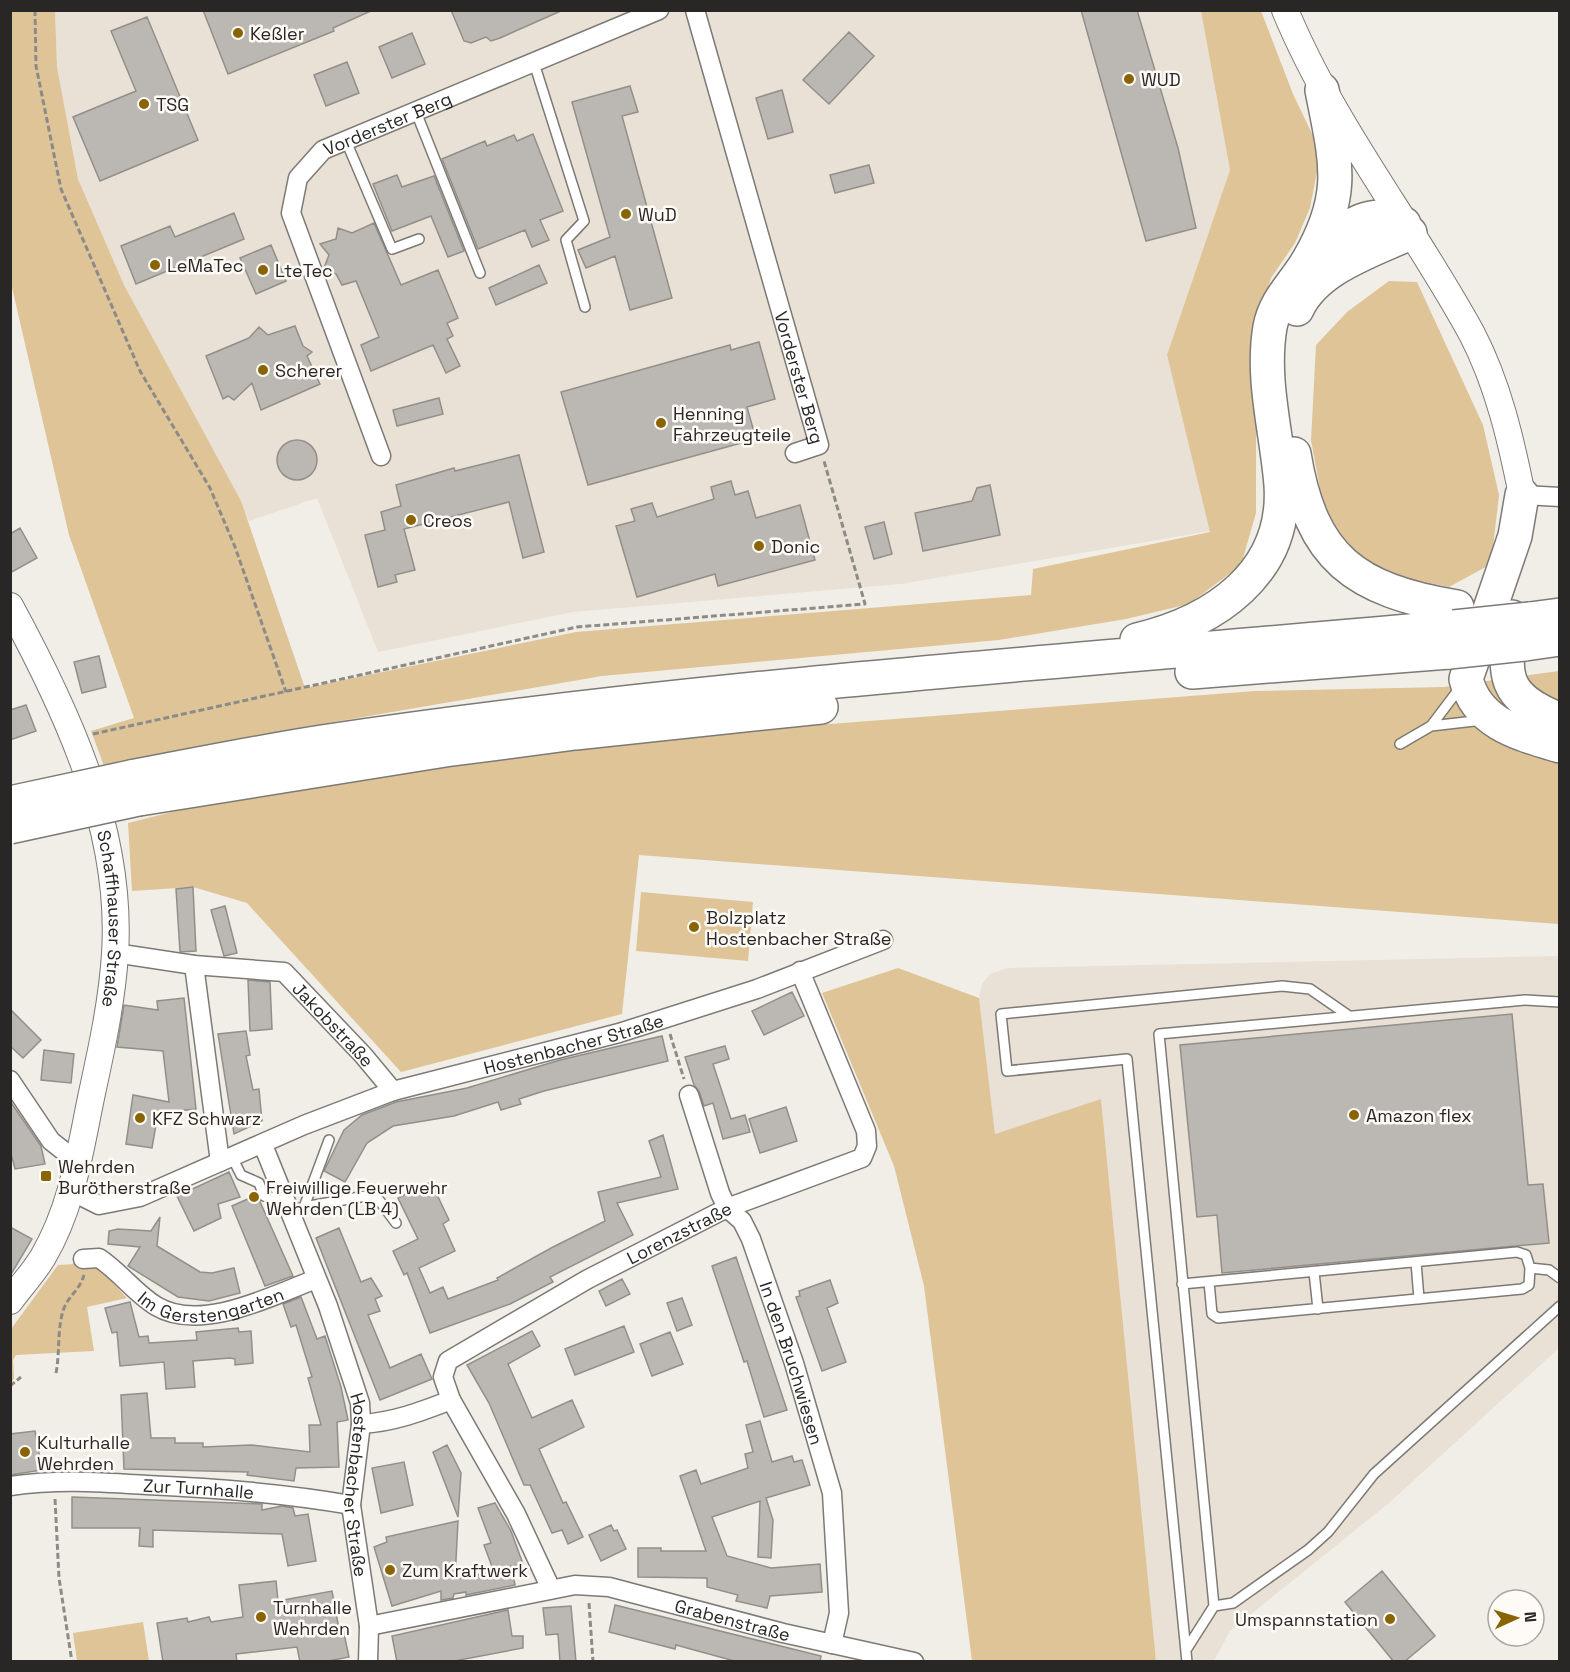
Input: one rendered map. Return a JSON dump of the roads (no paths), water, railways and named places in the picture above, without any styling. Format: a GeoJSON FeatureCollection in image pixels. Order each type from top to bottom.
{"type":"FeatureCollection","features":[{"type":"Feature","properties":{"kind":"highway"},"geometry":{"type":"LineString","coordinates":[[1030,663],[1156,636],[1190,624],[1228,600],[1245,586],[1264,561],[1278,526],[1281,487],[1268,366],[1270,326],[1283,292],[1307,262],[1326,226],[1335,200],[1336,172],[1322,90]]}},
{"type":"Feature","properties":{"kind":"highway"},"geometry":{"type":"LineString","coordinates":[[1307,262],[1346,229],[1365,219],[1381,215],[1407,229]]}},
{"type":"Feature","properties":{"kind":"highway"},"geometry":{"type":"LineString","coordinates":[[1407,229],[1321,279],[1300,303],[1286,332],[1282,364],[1289,428],[1299,483],[1311,520],[1329,549],[1356,573],[1383,590],[1420,601],[1453,628]]}},
{"type":"Feature","properties":{"kind":"highway"},"geometry":{"type":"LineString","coordinates":[[1522,495],[1515,536],[1466,679],[1478,707],[1491,719],[1514,732],[1560,746]]}},
{"type":"Feature","properties":{"kind":"highway"},"geometry":{"type":"LineString","coordinates":[[1522,495],[1523,536],[1506,659],[1507,675],[1514,690],[1529,705],[1560,720]]}},
{"type":"Feature","properties":{"kind":"highway"},"geometry":{"type":"LineString","coordinates":[[10,827],[135,788],[317,743],[463,723],[1030,663],[1541,620]]}},
{"type":"Feature","properties":{"kind":"highway"},"geometry":{"type":"LineString","coordinates":[[10,803],[318,769],[575,733],[1004,688],[1453,628],[1541,620]]}},
{"type":"Feature","properties":{"kind":"highway"},"geometry":{"type":"LineString","coordinates":[[1541,620],[1560,639]]}},
{"type":"Feature","properties":{"kind":"street","name":"Vorderster Berg"},"geometry":{"type":"LineString","coordinates":[[381,456],[291,213],[298,178],[323,150],[659,10]]}},
{"type":"Feature","properties":{"kind":"street","name":"Vorderster Berg"},"geometry":{"type":"LineString","coordinates":[[694,10],[819,445],[795,453]]}},
{"type":"Feature","properties":{"kind":"street"},"geometry":{"type":"LineString","coordinates":[[1285,10],[1322,90],[1472,335],[1496,392],[1511,439],[1522,495],[1560,497]]}},
{"type":"Feature","properties":{"kind":"street","name":"Schaffhauser Straße"},"geometry":{"type":"LineString","coordinates":[[10,606],[39,659],[74,738],[106,840],[113,893],[115,953],[106,1027],[79,1163],[66,1210],[42,1258],[10,1301]]}},
{"type":"Feature","properties":{"kind":"street","name":"Hostenbacher Straße"},"geometry":{"type":"LineString","coordinates":[[71,1191],[99,1206],[140,1197],[263,1145],[304,1125],[393,1091],[665,1018],[757,989],[882,940]]}},
{"type":"Feature","properties":{"kind":"street","name":"Jakobstraße"},"geometry":{"type":"LineString","coordinates":[[115,953],[194,965],[284,972],[363,1055],[393,1091]]}},
{"type":"Feature","properties":{"kind":"street"},"geometry":{"type":"LineString","coordinates":[[194,965],[226,1160]]}},
{"type":"Feature","properties":{"kind":"street","name":"Lorenzstraße"},"geometry":{"type":"LineString","coordinates":[[450,1400],[443,1377],[448,1361],[588,1279],[727,1208],[862,1158],[867,1146],[862,1118],[800,971]]}},
{"type":"Feature","properties":{"kind":"street"},"geometry":{"type":"LineString","coordinates":[[10,1080],[51,1141],[79,1163]]}},
{"type":"Feature","properties":{"kind":"street","name":"In den Bruchwiesen"},"geometry":{"type":"LineString","coordinates":[[689,1095],[727,1208],[742,1221],[751,1239],[794,1363],[832,1493],[839,1613],[832,1644]]}},
{"type":"Feature","properties":{"kind":"street","name":"Hostenbacher Straße"},"geometry":{"type":"LineString","coordinates":[[263,1145],[281,1194],[296,1209],[316,1279],[354,1379],[360,1403],[361,1424],[351,1505],[369,1626],[369,1662]]}},
{"type":"Feature","properties":{"kind":"street","name":"Im Gerstengarten"},"geometry":{"type":"LineString","coordinates":[[83,1259],[99,1258],[157,1306],[179,1316],[206,1315],[235,1309],[316,1279]]}},
{"type":"Feature","properties":{"kind":"street"},"geometry":{"type":"LineString","coordinates":[[361,1424],[407,1417],[450,1400],[516,1514],[551,1589]]}},
{"type":"Feature","properties":{"kind":"street","name":"Zur Turnhalle"},"geometry":{"type":"LineString","coordinates":[[10,1486],[54,1480],[291,1495],[351,1505]]}},
{"type":"Feature","properties":{"kind":"street","name":"Grabenstraße"},"geometry":{"type":"LineString","coordinates":[[369,1626],[551,1589],[588,1585],[609,1587],[832,1644],[914,1662]]}},
{"type":"Feature","properties":{"kind":"lane"},"geometry":{"type":"LineString","coordinates":[[534,63],[584,221],[566,240],[585,307]]}},
{"type":"Feature","properties":{"kind":"lane"},"geometry":{"type":"LineString","coordinates":[[416,112],[480,273]]}},
{"type":"Feature","properties":{"kind":"lane"},"geometry":{"type":"LineString","coordinates":[[346,141],[392,249],[419,239]]}},
{"type":"Feature","properties":{"kind":"lane"},"geometry":{"type":"LineString","coordinates":[[1400,744],[1431,726],[1466,679]]}},
{"type":"Feature","properties":{"kind":"lane"},"geometry":{"type":"LineString","coordinates":[[1431,726],[1491,719]]}},
{"type":"Feature","properties":{"kind":"lane"},"geometry":{"type":"LineString","coordinates":[[1187,1662],[1127,1059],[1007,1071],[1001,1014],[1297,986],[1310,989],[1349,1016]]}},
{"type":"Feature","properties":{"kind":"lane"},"geometry":{"type":"LineString","coordinates":[[1186,1650],[1214,1606],[1158,1034],[1525,1000],[1560,1002]]}},
{"type":"Feature","properties":{"kind":"lane"},"geometry":{"type":"LineString","coordinates":[[296,1209],[329,1140]]}},
{"type":"Feature","properties":{"kind":"lane"},"geometry":{"type":"LineString","coordinates":[[226,1160],[241,1175],[258,1183],[264,1196],[273,1198],[281,1194]]}},
{"type":"Feature","properties":{"kind":"lane"},"geometry":{"type":"LineString","coordinates":[[296,1209],[371,1195],[379,1200],[396,1223]]}},
{"type":"Feature","properties":{"kind":"lane"},"geometry":{"type":"LineString","coordinates":[[1182,1284],[1517,1252],[1526,1255],[1530,1268],[1529,1285],[1522,1290],[1218,1318],[1212,1314],[1209,1282]]}},
{"type":"Feature","properties":{"kind":"lane"},"geometry":{"type":"LineString","coordinates":[[1416,1262],[1419,1299]]}},
{"type":"Feature","properties":{"kind":"lane"},"geometry":{"type":"LineString","coordinates":[[1530,1268],[1549,1270],[1560,1278]]}},
{"type":"Feature","properties":{"kind":"lane"},"geometry":{"type":"LineString","coordinates":[[1314,1272],[1318,1309]]}},
{"type":"Feature","properties":{"kind":"lane"},"geometry":{"type":"LineString","coordinates":[[1214,1606],[1233,1603],[1308,1550],[1328,1532],[1374,1474],[1560,1306]]}},
{"type":"Feature","properties":{"kind":"place","name":"Keßler"},"geometry":{"type":"Point","coordinates":[238,33]}},
{"type":"Feature","properties":{"kind":"place","name":"WUD"},"geometry":{"type":"Point","coordinates":[1129,79]}},
{"type":"Feature","properties":{"kind":"place","name":"TSG"},"geometry":{"type":"Point","coordinates":[144,104]}},
{"type":"Feature","properties":{"kind":"place","name":"WuD"},"geometry":{"type":"Point","coordinates":[626,214]}},
{"type":"Feature","properties":{"kind":"place","name":"LeMaTec"},"geometry":{"type":"Point","coordinates":[155,265]}},
{"type":"Feature","properties":{"kind":"place","name":"LteTec"},"geometry":{"type":"Point","coordinates":[263,270]}},
{"type":"Feature","properties":{"kind":"place","name":"Scherer"},"geometry":{"type":"Point","coordinates":[263,370]}},
{"type":"Feature","properties":{"kind":"place","name":"Henning Fahrzeugteile"},"geometry":{"type":"Point","coordinates":[661,423]}},
{"type":"Feature","properties":{"kind":"place","name":"Creos"},"geometry":{"type":"Point","coordinates":[411,520]}},
{"type":"Feature","properties":{"kind":"place","name":"Donic"},"geometry":{"type":"Point","coordinates":[759,546]}},
{"type":"Feature","properties":{"kind":"place","name":"Bolzplatz Hostenbacher Straße"},"geometry":{"type":"Point","coordinates":[694,927]}},
{"type":"Feature","properties":{"kind":"place","name":"Amazon flex"},"geometry":{"type":"Point","coordinates":[1354,1115]}},
{"type":"Feature","properties":{"kind":"place","name":"KFZ Schwarz"},"geometry":{"type":"Point","coordinates":[140,1118]}},
{"type":"Feature","properties":{"kind":"place","name":"Wehrden Burötherstraße"},"geometry":{"type":"Point","coordinates":[46,1176]}},
{"type":"Feature","properties":{"kind":"place","name":"Freiwillige Feuerwehr Wehrden (LB 4)"},"geometry":{"type":"Point","coordinates":[254,1197]}},
{"type":"Feature","properties":{"kind":"place","name":"Kulturhalle Wehrden"},"geometry":{"type":"Point","coordinates":[25,1452]}},
{"type":"Feature","properties":{"kind":"place","name":"Zum Kraftwerk"},"geometry":{"type":"Point","coordinates":[390,1570]}},
{"type":"Feature","properties":{"kind":"place","name":"Turnhalle Wehrden"},"geometry":{"type":"Point","coordinates":[261,1617]}},
{"type":"Feature","properties":{"kind":"place","name":"Umspannstation"},"geometry":{"type":"Point","coordinates":[1390,1619]}}]}
